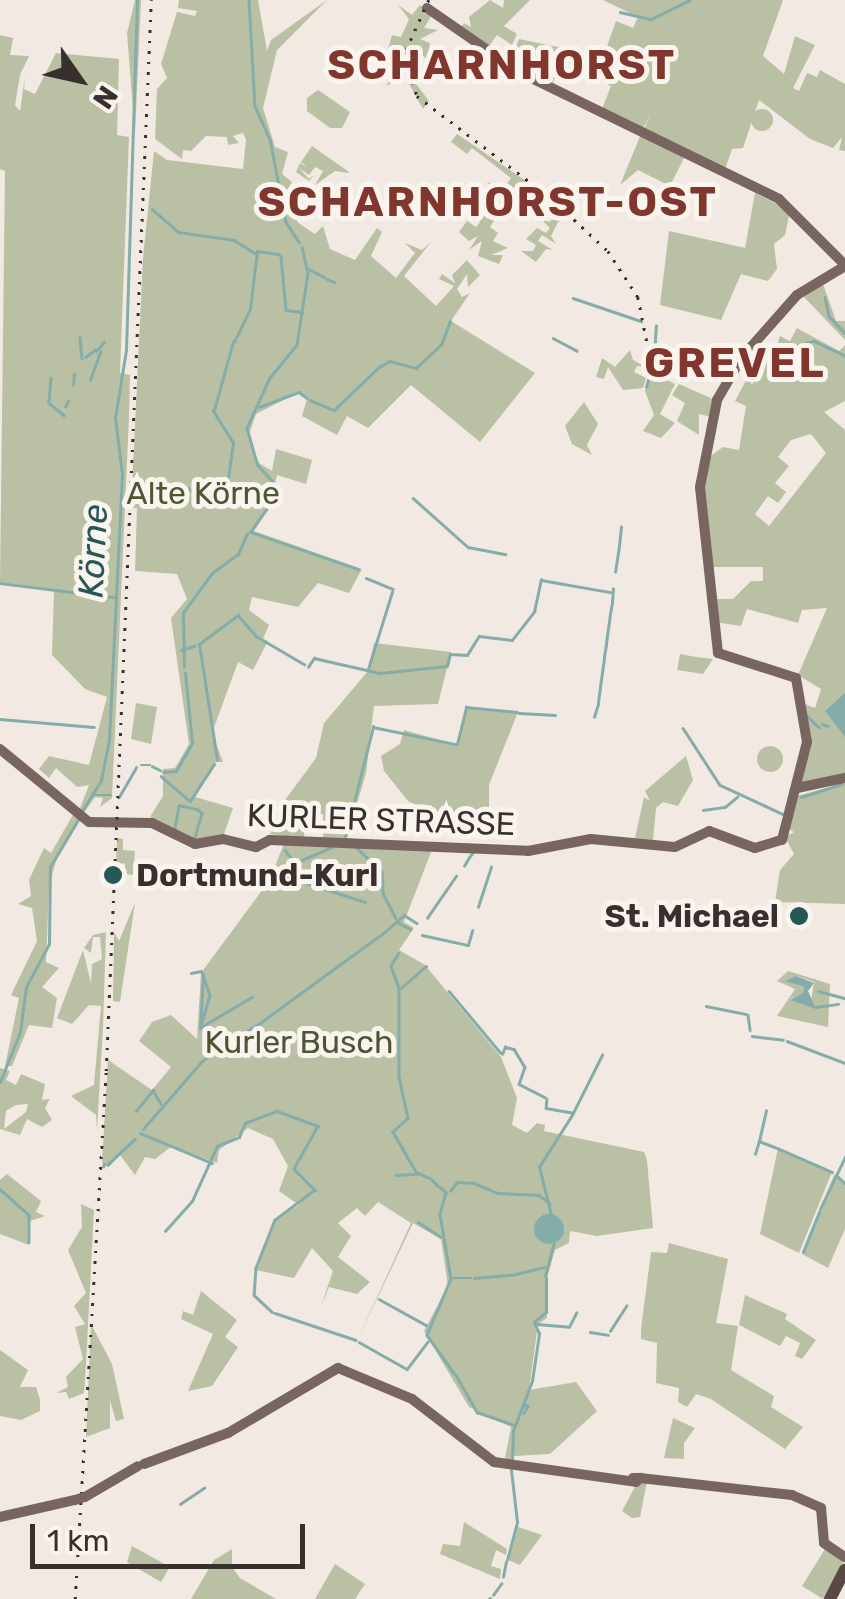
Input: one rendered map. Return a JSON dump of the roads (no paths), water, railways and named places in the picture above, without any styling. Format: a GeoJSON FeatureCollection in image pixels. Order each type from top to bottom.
{"type":"FeatureCollection","features":[{"type":"Feature","properties":{"kind":"highway"},"geometry":{"type":"LineString","coordinates":[[832,1599],[845,1570]]}},
{"type":"Feature","properties":{"kind":"highway"},"geometry":{"type":"LineString","coordinates":[[832,1599],[845,1580]]}},
{"type":"Feature","properties":{"kind":"main road"},"geometry":{"type":"LineString","coordinates":[[423,4],[502,65],[779,199],[842,263],[797,295],[750,345],[718,400],[700,498],[718,653],[796,676],[807,740],[796,788],[845,778]]}},
{"type":"Feature","properties":{"kind":"main road","name":"KURLER STRASSE"},"geometry":{"type":"LineString","coordinates":[[0,749],[80,816],[152,824],[192,844],[223,838],[254,847],[274,840],[528,851],[590,839],[673,847],[708,831],[755,848],[782,840],[796,788]]}},
{"type":"Feature","properties":{"kind":"main road"},"geometry":{"type":"LineString","coordinates":[[0,1517],[80,1499],[141,1465],[228,1433],[328,1370],[343,1368],[412,1400],[494,1462],[778,1490],[818,1506],[824,1543],[845,1557]]}},
{"type":"Feature","properties":{"kind":"water"},"geometry":{"type":"Polygon","coordinates":[[[845,693],[845,737],[825,711],[845,693]]]}},
{"type":"Feature","properties":{"kind":"water"},"geometry":{"type":"Polygon","coordinates":[[[796,976],[814,983],[808,991],[816,1009],[790,1000],[803,993],[804,987],[785,981],[796,976]]]}},
{"type":"Feature","properties":{"kind":"water"},"geometry":{"type":"Polygon","coordinates":[[[549,1214],[560,1218],[564,1229],[560,1240],[549,1244],[538,1240],[534,1229],[538,1218],[549,1214]]]}},
{"type":"Feature","properties":{"kind":"waterway","name":"Körne"},"geometry":{"type":"LineString","coordinates":[[82,811],[101,780],[109,740],[122,474],[115,418],[126,350],[137,0]]}},
{"type":"Feature","properties":{"kind":"waterway","name":"Alte Körne"},"geometry":{"type":"LineString","coordinates":[[249,0],[255,106],[270,139],[286,222],[299,242]]}},
{"type":"Feature","properties":{"kind":"waterway"},"geometry":{"type":"LineString","coordinates":[[620,12],[651,19],[690,0]]}},
{"type":"Feature","properties":{"kind":"waterway"},"geometry":{"type":"LineString","coordinates":[[527,67],[540,69]]}},
{"type":"Feature","properties":{"kind":"waterway"},"geometry":{"type":"LineString","coordinates":[[152,209],[178,232],[234,240],[256,254]]}},
{"type":"Feature","properties":{"kind":"waterway","name":"Alte Körne"},"geometry":{"type":"LineString","coordinates":[[302,247],[308,273],[297,345],[270,378],[247,428],[257,464],[273,482],[269,506],[251,532],[358,569]]}},
{"type":"Feature","properties":{"kind":"waterway"},"geometry":{"type":"LineString","coordinates":[[250,309],[257,251],[279,254]]}},
{"type":"Feature","properties":{"kind":"waterway"},"geometry":{"type":"LineString","coordinates":[[281,256],[286,310],[302,312]]}},
{"type":"Feature","properties":{"kind":"waterway"},"geometry":{"type":"LineString","coordinates":[[309,269],[324,277]]}},
{"type":"Feature","properties":{"kind":"waterway"},"geometry":{"type":"LineString","coordinates":[[327,279],[334,282]]}},
{"type":"Feature","properties":{"kind":"waterway"},"geometry":{"type":"LineString","coordinates":[[825,297],[829,316],[845,333]]}},
{"type":"Feature","properties":{"kind":"waterway"},"geometry":{"type":"LineString","coordinates":[[573,298],[641,321]]}},
{"type":"Feature","properties":{"kind":"waterway"},"geometry":{"type":"LineString","coordinates":[[234,342],[249,311]]}},
{"type":"Feature","properties":{"kind":"waterway"},"geometry":{"type":"LineString","coordinates":[[442,342],[450,321]]}},
{"type":"Feature","properties":{"kind":"waterway"},"geometry":{"type":"LineString","coordinates":[[655,339],[656,326]]}},
{"type":"Feature","properties":{"kind":"waterway"},"geometry":{"type":"LineString","coordinates":[[80,337],[82,358]]}},
{"type":"Feature","properties":{"kind":"waterway"},"geometry":{"type":"LineString","coordinates":[[553,338],[577,351]]}},
{"type":"Feature","properties":{"kind":"waterway"},"geometry":{"type":"LineString","coordinates":[[652,361],[655,341]]}},
{"type":"Feature","properties":{"kind":"waterway"},"geometry":{"type":"LineString","coordinates":[[791,347],[814,341],[844,355]]}},
{"type":"Feature","properties":{"kind":"waterway"},"geometry":{"type":"LineString","coordinates":[[96,351],[104,342]]}},
{"type":"Feature","properties":{"kind":"waterway"},"geometry":{"type":"LineString","coordinates":[[214,410],[233,342]]}},
{"type":"Feature","properties":{"kind":"waterway"},"geometry":{"type":"LineString","coordinates":[[310,400],[334,410],[379,367],[390,361],[416,368],[442,344]]}},
{"type":"Feature","properties":{"kind":"waterway"},"geometry":{"type":"LineString","coordinates":[[85,357],[95,350]]}},
{"type":"Feature","properties":{"kind":"waterway"},"geometry":{"type":"LineString","coordinates":[[90,380],[100,352]]}},
{"type":"Feature","properties":{"kind":"waterway"},"geometry":{"type":"LineString","coordinates":[[646,387],[650,373]]}},
{"type":"Feature","properties":{"kind":"waterway"},"geometry":{"type":"LineString","coordinates":[[73,385],[74,374]]}},
{"type":"Feature","properties":{"kind":"waterway"},"geometry":{"type":"LineString","coordinates":[[51,378],[49,403],[64,415]]}},
{"type":"Feature","properties":{"kind":"waterway"},"geometry":{"type":"LineString","coordinates":[[259,407],[299,392],[307,398]]}},
{"type":"Feature","properties":{"kind":"waterway"},"geometry":{"type":"LineString","coordinates":[[65,407],[68,401]]}},
{"type":"Feature","properties":{"kind":"waterway"},"geometry":{"type":"LineString","coordinates":[[151,500],[188,489],[225,499],[233,443],[213,411]]}},
{"type":"Feature","properties":{"kind":"waterway"},"geometry":{"type":"LineString","coordinates":[[133,487],[137,501],[149,500]]}},
{"type":"Feature","properties":{"kind":"waterway"},"geometry":{"type":"LineString","coordinates":[[413,498],[468,547],[505,554]]}},
{"type":"Feature","properties":{"kind":"waterway"},"geometry":{"type":"LineString","coordinates":[[619,546],[621,527]]}},
{"type":"Feature","properties":{"kind":"waterway","name":"Alte Körne"},"geometry":{"type":"LineString","coordinates":[[184,667],[183,613],[212,573],[238,554],[247,534]]}},
{"type":"Feature","properties":{"kind":"waterway"},"geometry":{"type":"LineString","coordinates":[[615,572],[619,548]]}},
{"type":"Feature","properties":{"kind":"waterway"},"geometry":{"type":"LineString","coordinates":[[366,578],[393,589]]}},
{"type":"Feature","properties":{"kind":"waterway"},"geometry":{"type":"LineString","coordinates":[[308,667],[314,658],[380,673],[447,666],[450,654],[467,655],[479,636],[512,640],[534,612],[541,580],[610,592]]}},
{"type":"Feature","properties":{"kind":"waterway"},"geometry":{"type":"LineString","coordinates":[[0,583],[113,597]]}},
{"type":"Feature","properties":{"kind":"waterway"},"geometry":{"type":"LineString","coordinates":[[612,602],[613,589]]}},
{"type":"Feature","properties":{"kind":"waterway"},"geometry":{"type":"LineString","coordinates":[[368,669],[392,592]]}},
{"type":"Feature","properties":{"kind":"waterway"},"geometry":{"type":"LineString","coordinates":[[610,614],[612,603]]}},
{"type":"Feature","properties":{"kind":"waterway"},"geometry":{"type":"LineString","coordinates":[[217,760],[199,644],[238,615],[256,636],[304,664]]}},
{"type":"Feature","properties":{"kind":"waterway"},"geometry":{"type":"LineString","coordinates":[[606,643],[610,616]]}},
{"type":"Feature","properties":{"kind":"waterway"},"geometry":{"type":"LineString","coordinates":[[604,657],[606,644]]}},
{"type":"Feature","properties":{"kind":"waterway","name":"Alte Körne"},"geometry":{"type":"LineString","coordinates":[[181,650],[194,646]]}},
{"type":"Feature","properties":{"kind":"waterway"},"geometry":{"type":"LineString","coordinates":[[600,687],[604,659]]}},
{"type":"Feature","properties":{"kind":"waterway","name":"Alte Körne"},"geometry":{"type":"LineString","coordinates":[[163,772],[176,771],[192,743],[185,673]]}},
{"type":"Feature","properties":{"kind":"waterway"},"geometry":{"type":"LineString","coordinates":[[598,702],[600,688]]}},
{"type":"Feature","properties":{"kind":"waterway"},"geometry":{"type":"LineString","coordinates":[[594,717],[598,704]]}},
{"type":"Feature","properties":{"kind":"waterway"},"geometry":{"type":"LineString","coordinates":[[457,744],[466,707],[517,712]]}},
{"type":"Feature","properties":{"kind":"waterway"},"geometry":{"type":"LineString","coordinates":[[519,713],[555,715]]}},
{"type":"Feature","properties":{"kind":"waterway"},"geometry":{"type":"LineString","coordinates":[[806,715],[819,727]]}},
{"type":"Feature","properties":{"kind":"waterway"},"geometry":{"type":"LineString","coordinates":[[0,719],[94,727]]}},
{"type":"Feature","properties":{"kind":"waterway"},"geometry":{"type":"LineString","coordinates":[[822,724],[828,726]]}},
{"type":"Feature","properties":{"kind":"waterway"},"geometry":{"type":"LineString","coordinates":[[345,837],[373,727],[455,744]]}},
{"type":"Feature","properties":{"kind":"waterway"},"geometry":{"type":"LineString","coordinates":[[683,728],[720,785],[783,814]]}},
{"type":"Feature","properties":{"kind":"waterway"},"geometry":{"type":"LineString","coordinates":[[161,776],[190,801],[214,764]]}},
{"type":"Feature","properties":{"kind":"waterway","name":"Alte Körne"},"geometry":{"type":"LineString","coordinates":[[141,765],[150,765]]}},
{"type":"Feature","properties":{"kind":"waterway","name":"Alte Körne"},"geometry":{"type":"LineString","coordinates":[[152,766],[160,770]]}},
{"type":"Feature","properties":{"kind":"waterway","name":"Alte Körne"},"geometry":{"type":"LineString","coordinates":[[119,797],[136,767]]}},
{"type":"Feature","properties":{"kind":"waterway"},"geometry":{"type":"LineString","coordinates":[[801,797],[842,784]]}},
{"type":"Feature","properties":{"kind":"waterway","name":"Alte Körne"},"geometry":{"type":"LineString","coordinates":[[92,795],[111,795]]}},
{"type":"Feature","properties":{"kind":"waterway"},"geometry":{"type":"LineString","coordinates":[[703,810],[725,807],[737,797]]}},
{"type":"Feature","properties":{"kind":"waterway"},"geometry":{"type":"LineString","coordinates":[[174,830],[179,805],[197,809],[202,813],[195,838]]}},
{"type":"Feature","properties":{"kind":"waterway","name":"Körne"},"geometry":{"type":"LineString","coordinates":[[0,1082],[20,1032],[26,987],[49,944],[50,867],[79,818]]}},
{"type":"Feature","properties":{"kind":"waterway"},"geometry":{"type":"LineString","coordinates":[[285,850],[295,863],[332,847]]}},
{"type":"Feature","properties":{"kind":"waterway"},"geometry":{"type":"LineString","coordinates":[[356,847],[380,870]]}},
{"type":"Feature","properties":{"kind":"waterway"},"geometry":{"type":"LineString","coordinates":[[468,859],[473,852]]}},
{"type":"Feature","properties":{"kind":"waterway"},"geometry":{"type":"LineString","coordinates":[[464,866],[467,861]]}},
{"type":"Feature","properties":{"kind":"waterway"},"geometry":{"type":"LineString","coordinates":[[296,863],[307,883],[365,902]]}},
{"type":"Feature","properties":{"kind":"waterway"},"geometry":{"type":"LineString","coordinates":[[478,907],[491,867]]}},
{"type":"Feature","properties":{"kind":"waterway"},"geometry":{"type":"LineString","coordinates":[[382,871],[383,893],[396,918]]}},
{"type":"Feature","properties":{"kind":"waterway"},"geometry":{"type":"LineString","coordinates":[[427,918],[456,876]]}},
{"type":"Feature","properties":{"kind":"waterway"},"geometry":{"type":"LineString","coordinates":[[380,936],[404,915],[417,923]]}},
{"type":"Feature","properties":{"kind":"waterway"},"geometry":{"type":"LineString","coordinates":[[399,923],[411,929]]}},
{"type":"Feature","properties":{"kind":"waterway"},"geometry":{"type":"LineString","coordinates":[[422,935],[468,945],[472,931]]}},
{"type":"Feature","properties":{"kind":"waterway"},"geometry":{"type":"LineString","coordinates":[[264,1020],[378,937]]}},
{"type":"Feature","properties":{"kind":"waterway"},"geometry":{"type":"LineString","coordinates":[[399,953],[391,966],[399,988]]}},
{"type":"Feature","properties":{"kind":"waterway"},"geometry":{"type":"LineString","coordinates":[[401,988],[426,966]]}},
{"type":"Feature","properties":{"kind":"waterway"},"geometry":{"type":"LineString","coordinates":[[191,973],[201,971]]}},
{"type":"Feature","properties":{"kind":"waterway"},"geometry":{"type":"LineString","coordinates":[[202,972],[210,995],[201,1027],[252,997]]}},
{"type":"Feature","properties":{"kind":"waterway"},"geometry":{"type":"LineString","coordinates":[[200,1029],[203,975]]}},
{"type":"Feature","properties":{"kind":"waterway"},"geometry":{"type":"LineString","coordinates":[[399,990],[399,1077],[408,1118],[393,1132],[415,1170]]}},
{"type":"Feature","properties":{"kind":"waterway"},"geometry":{"type":"LineString","coordinates":[[449,991],[500,1052]]}},
{"type":"Feature","properties":{"kind":"waterway"},"geometry":{"type":"LineString","coordinates":[[818,991],[845,998]]}},
{"type":"Feature","properties":{"kind":"waterway"},"geometry":{"type":"LineString","coordinates":[[816,1007],[838,1004]]}},
{"type":"Feature","properties":{"kind":"waterway"},"geometry":{"type":"LineString","coordinates":[[706,1006],[746,1014]]}},
{"type":"Feature","properties":{"kind":"waterway"},"geometry":{"type":"LineString","coordinates":[[748,1015],[750,1030]]}},
{"type":"Feature","properties":{"kind":"waterway"},"geometry":{"type":"LineString","coordinates":[[236,1038],[262,1022]]}},
{"type":"Feature","properties":{"kind":"waterway"},"geometry":{"type":"LineString","coordinates":[[752,1036],[783,1040]]}},
{"type":"Feature","properties":{"kind":"waterway"},"geometry":{"type":"LineString","coordinates":[[143,1129],[203,1060],[234,1040]]}},
{"type":"Feature","properties":{"kind":"waterway"},"geometry":{"type":"LineString","coordinates":[[787,1041],[845,1063]]}},
{"type":"Feature","properties":{"kind":"waterway"},"geometry":{"type":"LineString","coordinates":[[502,1054],[505,1047],[514,1049],[525,1067],[519,1084],[545,1097]]}},
{"type":"Feature","properties":{"kind":"waterway"},"geometry":{"type":"LineString","coordinates":[[547,1099],[546,1108],[573,1113],[602,1055]]}},
{"type":"Feature","properties":{"kind":"waterway"},"geometry":{"type":"LineString","coordinates":[[136,1111],[153,1090],[161,1104]]}},
{"type":"Feature","properties":{"kind":"waterway"},"geometry":{"type":"LineString","coordinates":[[165,1231],[192,1201],[217,1146],[239,1137],[245,1123],[277,1111],[318,1126],[294,1169],[315,1190],[275,1220],[256,1268],[254,1295],[272,1312]]}},
{"type":"Feature","properties":{"kind":"waterway"},"geometry":{"type":"LineString","coordinates":[[759,1141],[766,1111]]}},
{"type":"Feature","properties":{"kind":"waterway"},"geometry":{"type":"LineString","coordinates":[[551,1215],[539,1167],[572,1115]]}},
{"type":"Feature","properties":{"kind":"waterway"},"geometry":{"type":"LineString","coordinates":[[140,1133],[212,1163]]}},
{"type":"Feature","properties":{"kind":"waterway"},"geometry":{"type":"LineString","coordinates":[[107,1165],[135,1139]]}},
{"type":"Feature","properties":{"kind":"waterway"},"geometry":{"type":"LineString","coordinates":[[755,1154],[759,1141],[775,1147]]}},
{"type":"Feature","properties":{"kind":"waterway"},"geometry":{"type":"LineString","coordinates":[[777,1148],[832,1172]]}},
{"type":"Feature","properties":{"kind":"waterway"},"geometry":{"type":"LineString","coordinates":[[820,1209],[845,1157]]}},
{"type":"Feature","properties":{"kind":"waterway"},"geometry":{"type":"LineString","coordinates":[[416,1172],[430,1178]]}},
{"type":"Feature","properties":{"kind":"waterway"},"geometry":{"type":"LineString","coordinates":[[396,1175],[418,1174]]}},
{"type":"Feature","properties":{"kind":"waterway"},"geometry":{"type":"LineString","coordinates":[[836,1175],[845,1183]]}},
{"type":"Feature","properties":{"kind":"waterway"},"geometry":{"type":"LineString","coordinates":[[432,1180],[438,1186]]}},
{"type":"Feature","properties":{"kind":"waterway"},"geometry":{"type":"LineString","coordinates":[[450,1191],[457,1182],[474,1183],[497,1193],[539,1195],[550,1204]]}},
{"type":"Feature","properties":{"kind":"waterway"},"geometry":{"type":"LineString","coordinates":[[440,1187],[446,1192],[440,1214],[451,1279],[427,1335],[454,1373]]}},
{"type":"Feature","properties":{"kind":"waterway"},"geometry":{"type":"LineString","coordinates":[[0,1189],[29,1215],[29,1242]]}},
{"type":"Feature","properties":{"kind":"waterway"},"geometry":{"type":"LineString","coordinates":[[803,1252],[819,1212]]}},
{"type":"Feature","properties":{"kind":"waterway"},"geometry":{"type":"LineString","coordinates":[[418,1222],[441,1237]]}},
{"type":"Feature","properties":{"kind":"waterway"},"geometry":{"type":"LineString","coordinates":[[545,1276],[554,1243]]}},
{"type":"Feature","properties":{"kind":"waterway"},"geometry":{"type":"LineString","coordinates":[[512,1275],[544,1267]]}},
{"type":"Feature","properties":{"kind":"waterway"},"geometry":{"type":"LineString","coordinates":[[474,1278],[510,1275]]}},
{"type":"Feature","properties":{"kind":"waterway"},"geometry":{"type":"LineString","coordinates":[[453,1278],[471,1278]]}},
{"type":"Feature","properties":{"kind":"waterway"},"geometry":{"type":"LineString","coordinates":[[512,1460],[513,1431],[532,1381],[539,1334],[534,1322],[546,1312],[546,1278]]}},
{"type":"Feature","properties":{"kind":"waterway"},"geometry":{"type":"LineString","coordinates":[[379,1299],[426,1325]]}},
{"type":"Feature","properties":{"kind":"waterway"},"geometry":{"type":"LineString","coordinates":[[610,1331],[626,1306]]}},
{"type":"Feature","properties":{"kind":"waterway"},"geometry":{"type":"LineString","coordinates":[[275,1313],[356,1340]]}},
{"type":"Feature","properties":{"kind":"waterway"},"geometry":{"type":"LineString","coordinates":[[537,1324],[569,1327],[576,1313]]}},
{"type":"Feature","properties":{"kind":"waterway"},"geometry":{"type":"LineString","coordinates":[[590,1332],[608,1335]]}},
{"type":"Feature","properties":{"kind":"waterway"},"geometry":{"type":"LineString","coordinates":[[359,1342],[407,1369],[427,1342]]}},
{"type":"Feature","properties":{"kind":"waterway"},"geometry":{"type":"LineString","coordinates":[[456,1375],[477,1412],[514,1425]]}},
{"type":"Feature","properties":{"kind":"waterway"},"geometry":{"type":"LineString","coordinates":[[523,1404],[528,1406],[524,1413]]}},
{"type":"Feature","properties":{"kind":"waterway"},"geometry":{"type":"LineString","coordinates":[[507,1560],[517,1522],[511,1470]]}},
{"type":"Feature","properties":{"kind":"waterway"},"geometry":{"type":"LineString","coordinates":[[180,1504],[204,1488]]}},
{"type":"Feature","properties":{"kind":"waterway"},"geometry":{"type":"LineString","coordinates":[[503,1577],[506,1562]]}},
{"type":"Feature","properties":{"kind":"waterway"},"geometry":{"type":"LineString","coordinates":[[493,1595],[501,1584]]}},
{"type":"Feature","properties":{"kind":"railway"},"geometry":{"type":"LineString","coordinates":[[75,1599],[106,1071],[151,0]]}},
{"type":"Feature","properties":{"kind":"railway"},"geometry":{"type":"LineString","coordinates":[[429,0],[406,51],[417,96],[551,198],[608,251],[638,297],[648,347]]}},
{"type":"Feature","properties":{"kind":"place","name":"Dortmund-Kurl"},"geometry":{"type":"Point","coordinates":[113,875]}},
{"type":"Feature","properties":{"kind":"place","name":"St. Michael"},"geometry":{"type":"Point","coordinates":[799,916]}},
{"type":"Feature","properties":{"kind":"district","name":"SCHARNHORST"},"geometry":{"type":"Point","coordinates":[502,65]}},
{"type":"Feature","properties":{"kind":"district","name":"SCHARNHORST-OST"},"geometry":{"type":"Point","coordinates":[488,202]}},
{"type":"Feature","properties":{"kind":"district","name":"GREVEL"},"geometry":{"type":"Point","coordinates":[735,363]}},
{"type":"Feature","properties":{"kind":"park label","name":"Kurler Busch"},"geometry":{"type":"Point","coordinates":[299,1042]}}]}
